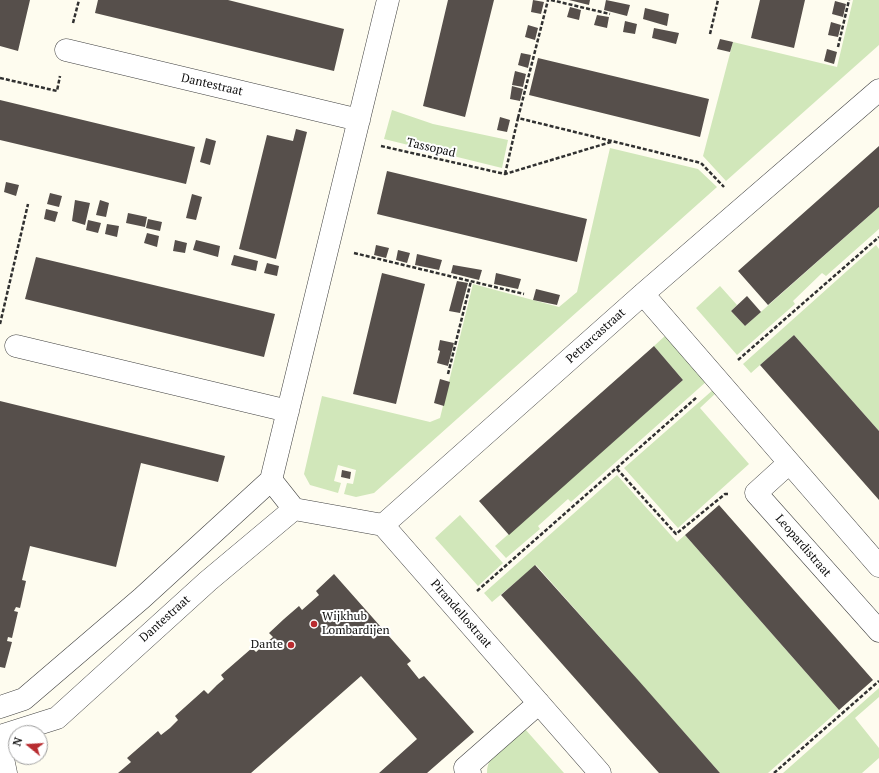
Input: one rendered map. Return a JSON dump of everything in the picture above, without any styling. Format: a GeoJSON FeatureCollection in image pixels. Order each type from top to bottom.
{"type":"FeatureCollection","features":[{"type":"Feature","properties":{"kind":"street"},"geometry":{"type":"LineString","coordinates":[[0,707],[24,699],[142,598],[271,480],[388,0]]}},
{"type":"Feature","properties":{"kind":"street","name":"Dantestraat"},"geometry":{"type":"LineString","coordinates":[[66,50],[356,130]]}},
{"type":"Feature","properties":{"kind":"street","name":"Petrarcastraat"},"geometry":{"type":"LineString","coordinates":[[383,525],[643,294],[879,90]]}},
{"type":"Feature","properties":{"kind":"street"},"geometry":{"type":"LineString","coordinates":[[643,294],[879,566]]}},
{"type":"Feature","properties":{"kind":"street"},"geometry":{"type":"LineString","coordinates":[[16,346],[288,411]]}},
{"type":"Feature","properties":{"kind":"street"},"geometry":{"type":"LineString","coordinates":[[756,493],[789,463]]}},
{"type":"Feature","properties":{"kind":"street"},"geometry":{"type":"LineString","coordinates":[[271,480],[294,509],[383,525]]}},
{"type":"Feature","properties":{"kind":"street","name":"Leopardistraat"},"geometry":{"type":"LineString","coordinates":[[756,493],[879,631]]}},
{"type":"Feature","properties":{"kind":"street","name":"Dantestraat"},"geometry":{"type":"LineString","coordinates":[[0,736],[57,718],[208,581],[294,509]]}},
{"type":"Feature","properties":{"kind":"street","name":"Pirandellostraat"},"geometry":{"type":"LineString","coordinates":[[383,525],[600,773]]}},
{"type":"Feature","properties":{"kind":"street"},"geometry":{"type":"LineString","coordinates":[[470,773],[466,768],[539,703]]}},
{"type":"Feature","properties":{"kind":"street"},"geometry":{"type":"LineString","coordinates":[[0,744],[6,773]]}},
{"type":"Feature","properties":{"kind":"path"},"geometry":{"type":"LineString","coordinates":[[505,174],[548,0]]}},
{"type":"Feature","properties":{"kind":"path"},"geometry":{"type":"LineString","coordinates":[[551,0],[610,14]]}},
{"type":"Feature","properties":{"kind":"path"},"geometry":{"type":"LineString","coordinates":[[710,34],[718,0]]}},
{"type":"Feature","properties":{"kind":"path"},"geometry":{"type":"LineString","coordinates":[[838,48],[849,0]]}},
{"type":"Feature","properties":{"kind":"path","name":"Tassopad"},"geometry":{"type":"LineString","coordinates":[[518,118],[701,163],[743,208]]}},
{"type":"Feature","properties":{"kind":"path","name":"Tassopad"},"geometry":{"type":"LineString","coordinates":[[356,130],[505,174],[612,142]]}},
{"type":"Feature","properties":{"kind":"path"},"geometry":{"type":"LineString","coordinates":[[0,324],[28,204]]}},
{"type":"Feature","properties":{"kind":"path"},"geometry":{"type":"LineString","coordinates":[[457,609],[879,238]]}},
{"type":"Feature","properties":{"kind":"path"},"geometry":{"type":"LineString","coordinates":[[328,247],[524,294]]}},
{"type":"Feature","properties":{"kind":"path"},"geometry":{"type":"LineString","coordinates":[[448,374],[471,281]]}},
{"type":"Feature","properties":{"kind":"path"},"geometry":{"type":"LineString","coordinates":[[617,469],[676,534],[725,494],[756,493]]}},
{"type":"Feature","properties":{"kind":"path"},"geometry":{"type":"LineString","coordinates":[[774,773],[879,682]]}},
{"type":"Feature","properties":{"kind":"green space"},"geometry":{"type":"Polygon","coordinates":[[[853,0],[879,0],[879,45],[726,181],[703,156],[733,42],[837,67],[853,0]]]}},
{"type":"Feature","properties":{"kind":"green space"},"geometry":{"type":"Polygon","coordinates":[[[392,110],[433,124],[508,140],[502,168],[384,139],[392,110]]]}},
{"type":"Feature","properties":{"kind":"green space"},"geometry":{"type":"Polygon","coordinates":[[[610,148],[698,169],[717,187],[374,493],[356,497],[344,494],[347,483],[353,484],[356,470],[338,465],[334,481],[341,483],[338,493],[310,485],[304,474],[322,396],[430,422],[440,418],[473,284],[559,307],[577,292],[610,148]]]}},
{"type":"Feature","properties":{"kind":"green space"},"geometry":{"type":"Polygon","coordinates":[[[879,207],[879,229],[826,276],[822,273],[793,301],[795,304],[737,355],[696,308],[720,286],[737,305],[731,311],[745,326],[879,207]]]}},
{"type":"Feature","properties":{"kind":"green space"},"geometry":{"type":"Polygon","coordinates":[[[876,245],[879,249],[879,431],[794,335],[751,373],[743,364],[876,245]]]}},
{"type":"Feature","properties":{"kind":"green space"},"geometry":{"type":"Polygon","coordinates":[[[666,335],[707,381],[571,502],[568,499],[538,526],[540,529],[506,558],[495,546],[683,380],[654,346],[666,335]]]}},
{"type":"Feature","properties":{"kind":"green space"},"geometry":{"type":"Polygon","coordinates":[[[714,389],[717,392],[700,408],[749,464],[678,528],[624,468],[714,389]]]}},
{"type":"Feature","properties":{"kind":"green space"},"geometry":{"type":"Polygon","coordinates":[[[617,475],[677,542],[685,535],[839,710],[768,773],[720,773],[536,565],[492,602],[484,593],[617,475]]]}},
{"type":"Feature","properties":{"kind":"green space"},"geometry":{"type":"Polygon","coordinates":[[[460,515],[503,563],[478,586],[435,538],[460,515]]]}},
{"type":"Feature","properties":{"kind":"green space"},"geometry":{"type":"Polygon","coordinates":[[[879,688],[879,697],[855,718],[879,748],[879,758],[862,773],[783,773],[879,688]]]}},
{"type":"Feature","properties":{"kind":"green space"},"geometry":{"type":"Polygon","coordinates":[[[525,729],[564,773],[487,773],[488,765],[491,759],[500,747],[525,729]]]}},
{"type":"Feature","properties":{"kind":"building"},"geometry":{"type":"Polygon","coordinates":[[[0,0],[30,0],[18,51],[0,46],[0,0]]]}},
{"type":"Feature","properties":{"kind":"building"},"geometry":{"type":"Polygon","coordinates":[[[98,0],[228,0],[344,29],[334,71],[95,13],[98,0]]]}},
{"type":"Feature","properties":{"kind":"building"},"geometry":{"type":"Polygon","coordinates":[[[448,0],[494,0],[465,117],[423,106],[448,0]]]}},
{"type":"Feature","properties":{"kind":"building"},"geometry":{"type":"Polygon","coordinates":[[[533,0],[544,2],[541,14],[531,12],[533,0]]]}},
{"type":"Feature","properties":{"kind":"building"},"geometry":{"type":"Polygon","coordinates":[[[569,0],[590,0],[589,5],[569,0]]]}},
{"type":"Feature","properties":{"kind":"building"},"geometry":{"type":"Polygon","coordinates":[[[606,0],[630,5],[627,16],[604,10],[606,0]]]}},
{"type":"Feature","properties":{"kind":"building"},"geometry":{"type":"Polygon","coordinates":[[[760,0],[805,0],[794,48],[751,38],[760,0]]]}},
{"type":"Feature","properties":{"kind":"building"},"geometry":{"type":"Polygon","coordinates":[[[835,1],[846,4],[843,17],[832,14],[835,1]]]}},
{"type":"Feature","properties":{"kind":"building"},"geometry":{"type":"Polygon","coordinates":[[[570,7],[581,10],[579,20],[567,17],[570,7]]]}},
{"type":"Feature","properties":{"kind":"building"},"geometry":{"type":"Polygon","coordinates":[[[645,8],[669,14],[667,26],[643,19],[645,8]]]}},
{"type":"Feature","properties":{"kind":"building"},"geometry":{"type":"Polygon","coordinates":[[[597,15],[609,17],[607,28],[594,25],[597,15]]]}},
{"type":"Feature","properties":{"kind":"building"},"geometry":{"type":"Polygon","coordinates":[[[625,21],[637,24],[635,34],[623,32],[625,21]]]}},
{"type":"Feature","properties":{"kind":"building"},"geometry":{"type":"Polygon","coordinates":[[[831,22],[841,25],[838,37],[828,35],[831,22]]]}},
{"type":"Feature","properties":{"kind":"building"},"geometry":{"type":"Polygon","coordinates":[[[528,25],[538,28],[535,40],[525,37],[528,25]]]}},
{"type":"Feature","properties":{"kind":"building"},"geometry":{"type":"Polygon","coordinates":[[[654,28],[679,33],[676,44],[652,38],[654,28]]]}},
{"type":"Feature","properties":{"kind":"building"},"geometry":{"type":"Polygon","coordinates":[[[720,39],[733,42],[730,52],[717,49],[720,39]]]}},
{"type":"Feature","properties":{"kind":"building"},"geometry":{"type":"Polygon","coordinates":[[[827,49],[837,52],[834,64],[824,61],[827,49]]]}},
{"type":"Feature","properties":{"kind":"building"},"geometry":{"type":"Polygon","coordinates":[[[521,53],[531,55],[528,68],[518,65],[521,53]]]}},
{"type":"Feature","properties":{"kind":"building"},"geometry":{"type":"Polygon","coordinates":[[[538,58],[709,99],[700,137],[529,95],[538,58]]]}},
{"type":"Feature","properties":{"kind":"building"},"geometry":{"type":"Polygon","coordinates":[[[515,71],[526,74],[523,87],[512,85],[515,71]]]}},
{"type":"Feature","properties":{"kind":"building"},"geometry":{"type":"Polygon","coordinates":[[[512,86],[523,89],[520,101],[510,99],[512,86]]]}},
{"type":"Feature","properties":{"kind":"building"},"geometry":{"type":"Polygon","coordinates":[[[0,100],[195,147],[186,184],[0,140],[0,100]]]}},
{"type":"Feature","properties":{"kind":"building"},"geometry":{"type":"Polygon","coordinates":[[[500,117],[510,120],[507,132],[497,130],[500,117]]]}},
{"type":"Feature","properties":{"kind":"building"},"geometry":{"type":"Polygon","coordinates":[[[296,129],[307,132],[276,259],[239,249],[267,135],[293,141],[296,129]]]}},
{"type":"Feature","properties":{"kind":"building"},"geometry":{"type":"Polygon","coordinates":[[[206,138],[216,141],[210,165],[200,162],[206,138]]]}},
{"type":"Feature","properties":{"kind":"building"},"geometry":{"type":"Polygon","coordinates":[[[879,146],[879,207],[768,305],[738,271],[879,146]]]}},
{"type":"Feature","properties":{"kind":"building"},"geometry":{"type":"Polygon","coordinates":[[[387,171],[587,219],[577,262],[377,214],[387,171]]]}},
{"type":"Feature","properties":{"kind":"building"},"geometry":{"type":"Polygon","coordinates":[[[6,182],[19,185],[16,196],[4,192],[6,182]]]}},
{"type":"Feature","properties":{"kind":"building"},"geometry":{"type":"Polygon","coordinates":[[[50,193],[62,196],[59,207],[47,204],[50,193]]]}},
{"type":"Feature","properties":{"kind":"building"},"geometry":{"type":"Polygon","coordinates":[[[192,194],[202,197],[196,220],[186,218],[192,194]]]}},
{"type":"Feature","properties":{"kind":"building"},"geometry":{"type":"Polygon","coordinates":[[[75,200],[90,203],[85,225],[72,221],[75,200]]]}},
{"type":"Feature","properties":{"kind":"building"},"geometry":{"type":"Polygon","coordinates":[[[100,200],[109,203],[106,217],[96,215],[100,200]]]}},
{"type":"Feature","properties":{"kind":"building"},"geometry":{"type":"Polygon","coordinates":[[[46,209],[58,212],[55,222],[44,219],[46,209]]]}},
{"type":"Feature","properties":{"kind":"building"},"geometry":{"type":"Polygon","coordinates":[[[128,213],[147,217],[145,227],[126,223],[128,213]]]}},
{"type":"Feature","properties":{"kind":"building"},"geometry":{"type":"Polygon","coordinates":[[[148,219],[162,222],[160,231],[146,228],[148,219]]]}},
{"type":"Feature","properties":{"kind":"building"},"geometry":{"type":"Polygon","coordinates":[[[88,220],[101,223],[98,233],[86,230],[88,220]]]}},
{"type":"Feature","properties":{"kind":"building"},"geometry":{"type":"Polygon","coordinates":[[[107,224],[119,226],[117,237],[105,234],[107,224]]]}},
{"type":"Feature","properties":{"kind":"building"},"geometry":{"type":"Polygon","coordinates":[[[147,233],[159,236],[157,247],[144,243],[147,233]]]}},
{"type":"Feature","properties":{"kind":"building"},"geometry":{"type":"Polygon","coordinates":[[[175,240],[187,243],[185,253],[173,251],[175,240]]]}},
{"type":"Feature","properties":{"kind":"building"},"geometry":{"type":"Polygon","coordinates":[[[196,240],[220,246],[218,257],[193,250],[196,240]]]}},
{"type":"Feature","properties":{"kind":"building"},"geometry":{"type":"Polygon","coordinates":[[[376,245],[389,248],[386,258],[374,255],[376,245]]]}},
{"type":"Feature","properties":{"kind":"building"},"geometry":{"type":"Polygon","coordinates":[[[398,250],[410,253],[407,263],[396,260],[398,250]]]}},
{"type":"Feature","properties":{"kind":"building"},"geometry":{"type":"Polygon","coordinates":[[[417,254],[442,260],[439,270],[415,265],[417,254]]]}},
{"type":"Feature","properties":{"kind":"building"},"geometry":{"type":"Polygon","coordinates":[[[234,255],[258,261],[256,271],[231,265],[234,255]]]}},
{"type":"Feature","properties":{"kind":"building"},"geometry":{"type":"Polygon","coordinates":[[[36,257],[275,314],[264,357],[25,299],[36,257]]]}},
{"type":"Feature","properties":{"kind":"building"},"geometry":{"type":"Polygon","coordinates":[[[267,263],[279,266],[277,276],[264,273],[267,263]]]}},
{"type":"Feature","properties":{"kind":"building"},"geometry":{"type":"Polygon","coordinates":[[[453,265],[482,270],[479,280],[451,273],[453,265]]]}},
{"type":"Feature","properties":{"kind":"building"},"geometry":{"type":"Polygon","coordinates":[[[382,273],[425,284],[396,404],[353,394],[382,273]]]}},
{"type":"Feature","properties":{"kind":"building"},"geometry":{"type":"Polygon","coordinates":[[[496,273],[521,279],[518,289],[494,284],[496,273]]]}},
{"type":"Feature","properties":{"kind":"building"},"geometry":{"type":"Polygon","coordinates":[[[457,281],[468,283],[460,313],[449,311],[457,281]]]}},
{"type":"Feature","properties":{"kind":"building"},"geometry":{"type":"Polygon","coordinates":[[[536,289],[560,295],[557,305],[533,300],[536,289]]]}},
{"type":"Feature","properties":{"kind":"building"},"geometry":{"type":"Polygon","coordinates":[[[747,296],[761,312],[745,326],[731,311],[747,296]]]}},
{"type":"Feature","properties":{"kind":"building"},"geometry":{"type":"Polygon","coordinates":[[[794,335],[879,431],[879,500],[760,365],[794,335]]]}},
{"type":"Feature","properties":{"kind":"building"},"geometry":{"type":"Polygon","coordinates":[[[440,340],[454,343],[448,366],[437,363],[440,351],[438,350],[440,340]]]}},
{"type":"Feature","properties":{"kind":"building"},"geometry":{"type":"Polygon","coordinates":[[[654,346],[683,380],[509,535],[479,501],[654,346]]]}},
{"type":"Feature","properties":{"kind":"building"},"geometry":{"type":"Polygon","coordinates":[[[440,379],[450,382],[444,406],[434,403],[440,379]]]}},
{"type":"Feature","properties":{"kind":"building"},"geometry":{"type":"Polygon","coordinates":[[[0,401],[225,456],[218,482],[141,463],[116,567],[30,546],[22,580],[26,581],[20,608],[16,607],[14,611],[18,612],[12,638],[8,637],[7,641],[12,642],[5,668],[0,667],[0,401]]]}},
{"type":"Feature","properties":{"kind":"building"},"geometry":{"type":"Polygon","coordinates":[[[342,470],[351,472],[350,479],[341,477],[342,470]]]}},
{"type":"Feature","properties":{"kind":"building"},"geometry":{"type":"Polygon","coordinates":[[[719,505],[873,680],[839,710],[685,535],[719,505]]]}},
{"type":"Feature","properties":{"kind":"building"},"geometry":{"type":"Polygon","coordinates":[[[535,565],[720,773],[659,773],[633,744],[501,595],[535,565]]]}},
{"type":"Feature","properties":{"kind":"building"},"geometry":{"type":"Polygon","coordinates":[[[334,574],[411,661],[407,664],[419,679],[424,676],[474,732],[427,773],[379,773],[417,739],[361,676],[251,773],[118,773],[131,762],[127,758],[158,731],[161,735],[170,728],[178,720],[175,716],[204,690],[208,694],[224,679],[221,675],[252,648],[256,652],[273,637],[269,633],[284,619],[299,606],[302,610],[319,595],[316,591],[334,574]]]}},
{"type":"Feature","properties":{"kind":"place","name":"Wijkhub Lombardijen"},"geometry":{"type":"Point","coordinates":[314,624]}},
{"type":"Feature","properties":{"kind":"place","name":"Dante"},"geometry":{"type":"Point","coordinates":[291,645]}}]}
